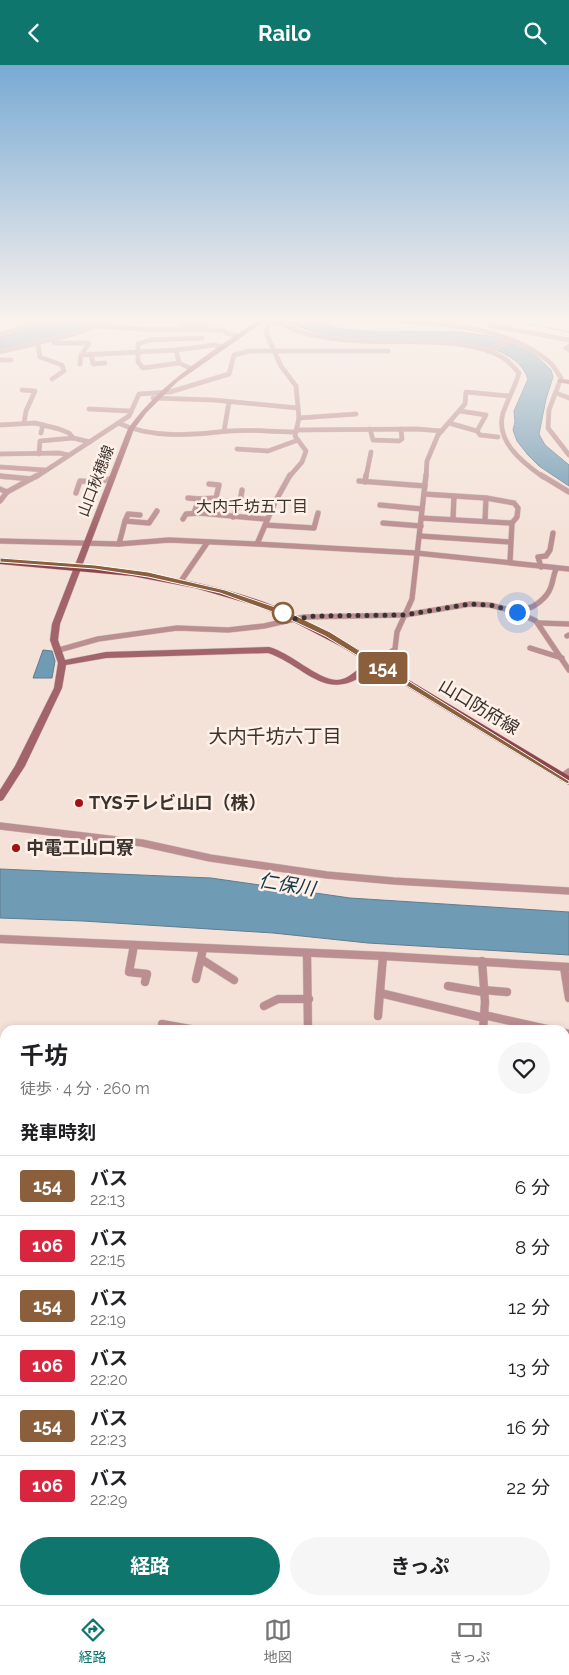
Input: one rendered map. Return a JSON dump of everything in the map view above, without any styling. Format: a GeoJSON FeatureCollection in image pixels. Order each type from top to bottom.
{"type":"FeatureCollection","features":[{"type":"Feature","properties":{"kind":"main road","name":"山口防府線"},"geometry":{"type":"LineString","coordinates":[[0,561],[125,571],[180,581],[238,597],[296,619],[327,634],[567,776]]}},
{"type":"Feature","properties":{"kind":"street"},"geometry":{"type":"LineString","coordinates":[[24,423],[26,411],[36,391],[34,391]]}},
{"type":"Feature","properties":{"kind":"street","name":"山口秋穂線"},"geometry":{"type":"LineString","coordinates":[[62,663],[54,640],[56,624],[85,544],[131,429],[142,413],[164,391]]}},
{"type":"Feature","properties":{"kind":"street"},"geometry":{"type":"LineString","coordinates":[[157,396],[174,391]]}},
{"type":"Feature","properties":{"kind":"street"},"geometry":{"type":"LineString","coordinates":[[257,544],[265,522],[289,477],[306,457],[306,451],[298,440],[296,431],[299,418],[296,391]]}},
{"type":"Feature","properties":{"kind":"street"},"geometry":{"type":"LineString","coordinates":[[511,391],[501,427],[506,439],[517,454],[532,469],[569,492]]}},
{"type":"Feature","properties":{"kind":"street"},"geometry":{"type":"LineString","coordinates":[[0,798],[20,766],[51,704],[58,688],[62,663],[106,655],[269,650],[283,654],[320,677],[336,683],[346,681],[386,657],[394,649],[397,632],[412,599],[427,461],[434,442],[465,404],[466,393],[509,396]]}},
{"type":"Feature","properties":{"kind":"street"},"geometry":{"type":"LineString","coordinates":[[569,398],[556,393],[549,410],[548,428],[569,455]]}},
{"type":"Feature","properties":{"kind":"street"},"geometry":{"type":"LineString","coordinates":[[0,501],[7,492],[32,479],[129,416],[138,396],[157,396],[298,409]]}},
{"type":"Feature","properties":{"kind":"street"},"geometry":{"type":"LineString","coordinates":[[224,431],[230,402]]}},
{"type":"Feature","properties":{"kind":"street"},"geometry":{"type":"LineString","coordinates":[[89,409],[130,411]]}},
{"type":"Feature","properties":{"kind":"street"},"geometry":{"type":"LineString","coordinates":[[460,411],[486,415],[477,431]]}},
{"type":"Feature","properties":{"kind":"street"},"geometry":{"type":"LineString","coordinates":[[299,418],[356,414]]}},
{"type":"Feature","properties":{"kind":"street"},"geometry":{"type":"LineString","coordinates":[[0,431],[2,425],[24,423],[43,425],[65,431],[73,438]]}},
{"type":"Feature","properties":{"kind":"street"},"geometry":{"type":"LineString","coordinates":[[118,423],[131,429],[170,435],[224,431],[370,429],[442,431]]}},
{"type":"Feature","properties":{"kind":"street"},"geometry":{"type":"LineString","coordinates":[[449,423],[477,431],[480,435],[498,437]]}},
{"type":"Feature","properties":{"kind":"street"},"geometry":{"type":"LineString","coordinates":[[41,433],[43,425]]}},
{"type":"Feature","properties":{"kind":"street"},"geometry":{"type":"LineString","coordinates":[[370,429],[373,440],[399,441],[402,439],[401,429]]}},
{"type":"Feature","properties":{"kind":"street"},"geometry":{"type":"LineString","coordinates":[[39,453],[40,441],[43,440],[73,438],[90,442]]}},
{"type":"Feature","properties":{"kind":"street"},"geometry":{"type":"LineString","coordinates":[[237,449],[268,451],[298,440]]}},
{"type":"Feature","properties":{"kind":"street"},"geometry":{"type":"LineString","coordinates":[[11,454],[15,446]]}},
{"type":"Feature","properties":{"kind":"street"},"geometry":{"type":"LineString","coordinates":[[0,454],[59,453],[68,455]]}},
{"type":"Feature","properties":{"kind":"street"},"geometry":{"type":"LineString","coordinates":[[365,482],[371,453]]}},
{"type":"Feature","properties":{"kind":"street"},"geometry":{"type":"LineString","coordinates":[[0,467],[45,470]]}},
{"type":"Feature","properties":{"kind":"street"},"geometry":{"type":"LineString","coordinates":[[0,476],[32,479]]}},
{"type":"Feature","properties":{"kind":"street"},"geometry":{"type":"LineString","coordinates":[[76,493],[80,481],[97,482],[110,479]]}},
{"type":"Feature","properties":{"kind":"street"},"geometry":{"type":"LineString","coordinates":[[359,481],[424,487]]}},
{"type":"Feature","properties":{"kind":"street"},"geometry":{"type":"LineString","coordinates":[[188,497],[199,499],[216,498],[219,485],[209,484]]}},
{"type":"Feature","properties":{"kind":"street"},"geometry":{"type":"LineString","coordinates":[[0,489],[7,492]]}},
{"type":"Feature","properties":{"kind":"street"},"geometry":{"type":"LineString","coordinates":[[233,517],[240,502],[242,490]]}},
{"type":"Feature","properties":{"kind":"street"},"geometry":{"type":"LineString","coordinates":[[424,494],[486,498],[514,503],[518,508],[517,517],[512,523],[510,562]]}},
{"type":"Feature","properties":{"kind":"street"},"geometry":{"type":"LineString","coordinates":[[453,519],[454,496]]}},
{"type":"Feature","properties":{"kind":"street"},"geometry":{"type":"LineString","coordinates":[[485,521],[486,498]]}},
{"type":"Feature","properties":{"kind":"street"},"geometry":{"type":"LineString","coordinates":[[194,513],[199,499]]}},
{"type":"Feature","properties":{"kind":"street"},"geometry":{"type":"LineString","coordinates":[[227,501],[240,502]]}},
{"type":"Feature","properties":{"kind":"street"},"geometry":{"type":"LineString","coordinates":[[380,505],[422,509]]}},
{"type":"Feature","properties":{"kind":"street"},"geometry":{"type":"LineString","coordinates":[[125,521],[149,523],[157,511]]}},
{"type":"Feature","properties":{"kind":"street"},"geometry":{"type":"LineString","coordinates":[[183,519],[186,514],[194,513],[314,528],[318,513]]}},
{"type":"Feature","properties":{"kind":"street"},"geometry":{"type":"LineString","coordinates":[[120,544],[128,514],[140,515]]}},
{"type":"Feature","properties":{"kind":"street"},"geometry":{"type":"LineString","coordinates":[[422,518],[512,523]]}},
{"type":"Feature","properties":{"kind":"street"},"geometry":{"type":"LineString","coordinates":[[383,523],[421,526]]}},
{"type":"Feature","properties":{"kind":"street"},"geometry":{"type":"LineString","coordinates":[[540,567],[538,557],[546,556],[550,550],[553,533]]}},
{"type":"Feature","properties":{"kind":"street"},"geometry":{"type":"LineString","coordinates":[[420,536],[510,543]]}},
{"type":"Feature","properties":{"kind":"street"},"geometry":{"type":"LineString","coordinates":[[0,541],[120,544],[169,540],[257,544],[416,553],[569,569]]}},
{"type":"Feature","properties":{"kind":"street"},"geometry":{"type":"LineString","coordinates":[[180,581],[207,543]]}},
{"type":"Feature","properties":{"kind":"street"},"geometry":{"type":"LineString","coordinates":[[528,608],[534,607],[550,590],[551,581],[556,569]]}},
{"type":"Feature","properties":{"kind":"street"},"geometry":{"type":"LineString","coordinates":[[58,650],[98,639],[177,628],[228,631],[314,616],[405,615],[462,604],[475,604],[517,612],[539,623],[569,624]]}},
{"type":"Feature","properties":{"kind":"street"},"geometry":{"type":"LineString","coordinates":[[539,623],[569,669]]}},
{"type":"Feature","properties":{"kind":"street"},"geometry":{"type":"LineString","coordinates":[[530,648],[562,658]]}},
{"type":"Feature","properties":{"kind":"street"},"geometry":{"type":"LineString","coordinates":[[0,826],[142,843],[210,858],[327,875],[394,881],[569,891]]}},
{"type":"Feature","properties":{"kind":"street"},"geometry":{"type":"LineString","coordinates":[[0,939],[383,956],[567,967],[569,998]]}},
{"type":"Feature","properties":{"kind":"street"},"geometry":{"type":"LineString","coordinates":[[134,945],[129,972],[147,974],[145,982]]}},
{"type":"Feature","properties":{"kind":"street"},"geometry":{"type":"LineString","coordinates":[[196,979],[203,949]]}},
{"type":"Feature","properties":{"kind":"street"},"geometry":{"type":"LineString","coordinates":[[308,953],[308,1025]]}},
{"type":"Feature","properties":{"kind":"street"},"geometry":{"type":"LineString","coordinates":[[378,1016],[383,956]]}},
{"type":"Feature","properties":{"kind":"street"},"geometry":{"type":"LineString","coordinates":[[202,959],[234,980]]}},
{"type":"Feature","properties":{"kind":"street"},"geometry":{"type":"LineString","coordinates":[[482,961],[483,1025]]}},
{"type":"Feature","properties":{"kind":"street"},"geometry":{"type":"LineString","coordinates":[[448,985],[483,991],[507,992]]}},
{"type":"Feature","properties":{"kind":"street"},"geometry":{"type":"LineString","coordinates":[[380,993],[527,1025]]}},
{"type":"Feature","properties":{"kind":"street"},"geometry":{"type":"LineString","coordinates":[[264,1005],[278,999],[309,999]]}},
{"type":"Feature","properties":{"kind":"street"},"geometry":{"type":"LineString","coordinates":[[162,1024],[168,1025]]}},
{"type":"Feature","properties":{"kind":"water"},"geometry":{"type":"Polygon","coordinates":[[[523,391],[549,391],[539,434],[545,445],[569,465],[569,486],[539,466],[517,441],[513,430],[515,422],[514,411],[523,391]]]}},
{"type":"Feature","properties":{"kind":"water"},"geometry":{"type":"Polygon","coordinates":[[[43,650],[52,651],[55,661],[52,678],[33,678],[43,650]]]}},
{"type":"Feature","properties":{"kind":"water"},"geometry":{"type":"Polygon","coordinates":[[[0,869],[211,878],[350,898],[569,912],[569,955],[368,943],[273,933],[83,921],[0,918],[0,869]]]}},
{"type":"Feature","properties":{"kind":"bus line","name":"154"},"geometry":{"type":"LineString","coordinates":[[0,561],[95,567],[148,574],[203,586],[281,612],[327,634],[569,781]]}},
{"type":"Feature","properties":{"kind":"place","name":"TYSテレビ山口（株）"},"geometry":{"type":"Point","coordinates":[79,803]}},
{"type":"Feature","properties":{"kind":"place","name":"中電工山口寮"},"geometry":{"type":"Point","coordinates":[16,848]}},
{"type":"Feature","properties":{"kind":"district","name":"大内千坊五丁目"},"geometry":{"type":"Point","coordinates":[252,506]}},
{"type":"Feature","properties":{"kind":"district","name":"大内千坊六丁目"},"geometry":{"type":"Point","coordinates":[275,736]}},
{"type":"Feature","properties":{"kind":"route"},"geometry":{"type":"LineString","coordinates":[[283,613],[281,612],[296,619],[314,616],[405,615],[462,604],[490,605],[517,612]]}},
{"type":"Feature","properties":{"kind":"water label","name":"仁保川"},"geometry":{"type":"Point","coordinates":[287,884]}}]}
